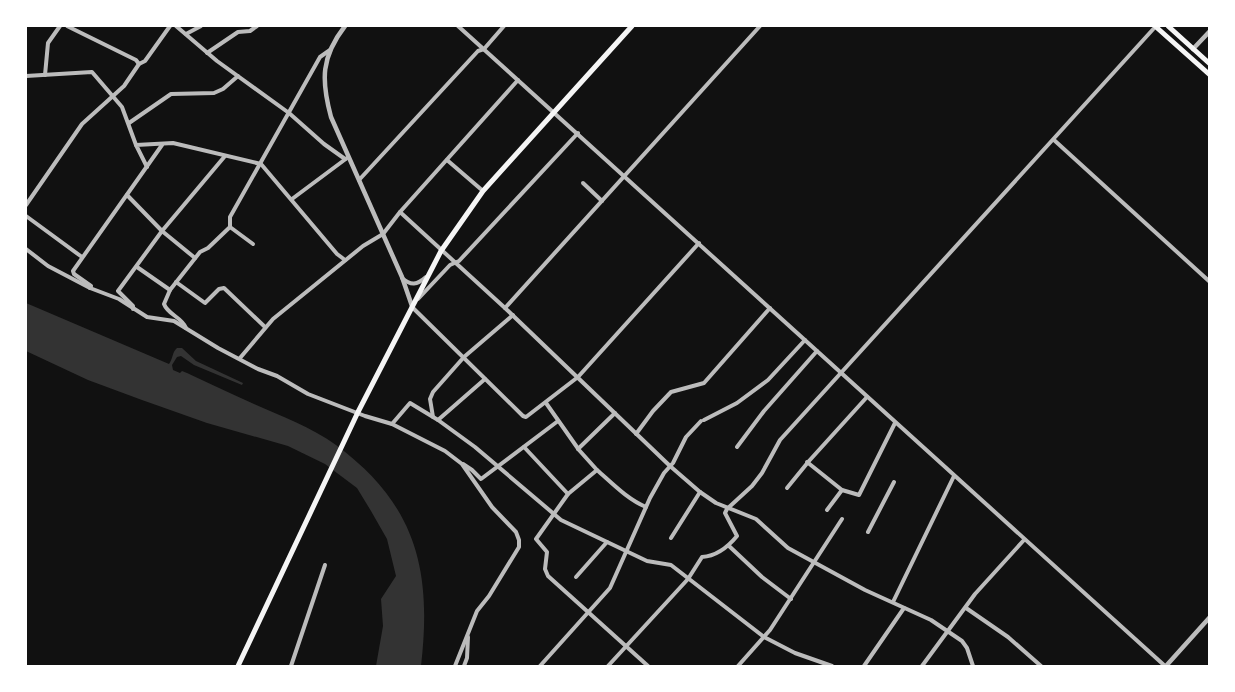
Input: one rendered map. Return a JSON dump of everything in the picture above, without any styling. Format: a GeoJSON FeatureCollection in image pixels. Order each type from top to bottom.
{"type":"FeatureCollection","features":[{"type":"Feature","properties":{"kind":"main road"},"geometry":{"type":"LineString","coordinates":[[238,666],[358,412],[441,251],[483,191],[632,26]]}},
{"type":"Feature","properties":{"kind":"main road"},"geometry":{"type":"LineString","coordinates":[[1156,26],[1209,75]]}},
{"type":"Feature","properties":{"kind":"main road"},"geometry":{"type":"LineString","coordinates":[[1168,26],[1209,63]]}},
{"type":"Feature","properties":{"kind":"street"},"geometry":{"type":"LineString","coordinates":[[45,75],[48,42],[60,26]]}},
{"type":"Feature","properties":{"kind":"street"},"geometry":{"type":"LineString","coordinates":[[67,26],[136,60],[139,64]]}},
{"type":"Feature","properties":{"kind":"street"},"geometry":{"type":"LineString","coordinates":[[26,205],[82,124],[124,86],[139,64],[146,61],[170,26]]}},
{"type":"Feature","properties":{"kind":"street"},"geometry":{"type":"LineString","coordinates":[[176,26],[289,113],[305,128],[347,158]]}},
{"type":"Feature","properties":{"kind":"street"},"geometry":{"type":"LineString","coordinates":[[186,34],[201,26]]}},
{"type":"Feature","properties":{"kind":"street"},"geometry":{"type":"LineString","coordinates":[[237,26],[242,32]]}},
{"type":"Feature","properties":{"kind":"street"},"geometry":{"type":"LineString","coordinates":[[207,52],[238,32],[250,31],[257,26]]}},
{"type":"Feature","properties":{"kind":"street"},"geometry":{"type":"LineString","coordinates":[[345,26],[330,50],[324,69],[324,93],[347,158],[402,277],[412,306],[523,416],[526,417],[578,377],[699,243]]}},
{"type":"Feature","properties":{"kind":"street"},"geometry":{"type":"LineString","coordinates":[[458,26],[1166,666],[1209,618]]}},
{"type":"Feature","properties":{"kind":"street"},"geometry":{"type":"LineString","coordinates":[[359,180],[504,26]]}},
{"type":"Feature","properties":{"kind":"street"},"geometry":{"type":"LineString","coordinates":[[505,308],[760,26]]}},
{"type":"Feature","properties":{"kind":"street"},"geometry":{"type":"LineString","coordinates":[[608,666],[688,579],[702,556],[711,556],[729,546],[737,536],[725,513],[762,473],[780,440],[1156,26]]}},
{"type":"Feature","properties":{"kind":"street"},"geometry":{"type":"LineString","coordinates":[[1193,48],[1209,31]]}},
{"type":"Feature","properties":{"kind":"street"},"geometry":{"type":"LineString","coordinates":[[187,329],[184,322],[166,309],[164,303],[170,290],[200,252],[208,248],[230,227],[230,217],[320,57],[330,50]]}},
{"type":"Feature","properties":{"kind":"street"},"geometry":{"type":"LineString","coordinates":[[26,76],[92,72],[123,107],[136,145],[147,167]]}},
{"type":"Feature","properties":{"kind":"street"},"geometry":{"type":"LineString","coordinates":[[129,123],[171,94],[214,93],[223,89],[238,75]]}},
{"type":"Feature","properties":{"kind":"street"},"geometry":{"type":"LineString","coordinates":[[240,358],[265,327],[291,303],[345,260],[383,234],[518,80]]}},
{"type":"Feature","properties":{"kind":"street"},"geometry":{"type":"LineString","coordinates":[[412,306],[450,265],[459,261],[578,133]]}},
{"type":"Feature","properties":{"kind":"street"},"geometry":{"type":"LineString","coordinates":[[1054,140],[1209,282]]}},
{"type":"Feature","properties":{"kind":"street"},"geometry":{"type":"LineString","coordinates":[[136,145],[173,143],[261,164],[337,254],[345,260]]}},
{"type":"Feature","properties":{"kind":"street"},"geometry":{"type":"LineString","coordinates":[[90,288],[91,286],[73,271],[162,145]]}},
{"type":"Feature","properties":{"kind":"street"},"geometry":{"type":"LineString","coordinates":[[133,309],[134,306],[118,291],[138,267],[162,231],[225,156]]}},
{"type":"Feature","properties":{"kind":"street"},"geometry":{"type":"LineString","coordinates":[[292,199],[347,158]]}},
{"type":"Feature","properties":{"kind":"street"},"geometry":{"type":"LineString","coordinates":[[447,160],[483,191]]}},
{"type":"Feature","properties":{"kind":"street"},"geometry":{"type":"LineString","coordinates":[[583,183],[602,201]]}},
{"type":"Feature","properties":{"kind":"street"},"geometry":{"type":"LineString","coordinates":[[127,195],[162,231],[195,258]]}},
{"type":"Feature","properties":{"kind":"street"},"geometry":{"type":"LineString","coordinates":[[400,212],[513,315],[636,434],[700,492],[727,509],[756,519],[788,548],[865,590],[932,620],[962,641],[968,648],[974,666]]}},
{"type":"Feature","properties":{"kind":"street"},"geometry":{"type":"LineString","coordinates":[[26,216],[82,257]]}},
{"type":"Feature","properties":{"kind":"street"},"geometry":{"type":"LineString","coordinates":[[230,227],[253,244]]}},
{"type":"Feature","properties":{"kind":"street"},"geometry":{"type":"LineString","coordinates":[[26,249],[48,266],[90,288],[119,299],[147,317],[174,321],[258,369],[277,376],[308,394],[392,424],[446,451],[481,479],[558,421]]}},
{"type":"Feature","properties":{"kind":"street"},"geometry":{"type":"LineString","coordinates":[[138,267],[170,290]]}},
{"type":"Feature","properties":{"kind":"street"},"geometry":{"type":"LineString","coordinates":[[402,277],[412,284],[419,283],[426,277]]}},
{"type":"Feature","properties":{"kind":"street"},"geometry":{"type":"LineString","coordinates":[[176,282],[205,303],[224,288],[265,327]]}},
{"type":"Feature","properties":{"kind":"street"},"geometry":{"type":"LineString","coordinates":[[636,434],[671,392],[704,382],[770,308]]}},
{"type":"Feature","properties":{"kind":"street"},"geometry":{"type":"LineString","coordinates":[[436,418],[430,399],[433,392],[464,357],[513,315]]}},
{"type":"Feature","properties":{"kind":"street"},"geometry":{"type":"LineString","coordinates":[[540,666],[610,588],[646,507],[686,437],[702,421],[737,403],[768,380],[805,340]]}},
{"type":"Feature","properties":{"kind":"street"},"geometry":{"type":"LineString","coordinates":[[737,447],[764,411],[817,351]]}},
{"type":"Feature","properties":{"kind":"street"},"geometry":{"type":"LineString","coordinates":[[436,418],[485,379]]}},
{"type":"Feature","properties":{"kind":"street"},"geometry":{"type":"LineString","coordinates":[[787,488],[807,462],[867,397]]}},
{"type":"Feature","properties":{"kind":"street"},"geometry":{"type":"LineString","coordinates":[[546,402],[578,449],[597,470],[638,504],[646,507]]}},
{"type":"Feature","properties":{"kind":"street"},"geometry":{"type":"LineString","coordinates":[[392,424],[410,403],[436,418],[554,515],[647,561],[671,565],[764,637],[795,653],[832,666]]}},
{"type":"Feature","properties":{"kind":"street"},"geometry":{"type":"LineString","coordinates":[[578,449],[615,414]]}},
{"type":"Feature","properties":{"kind":"street"},"geometry":{"type":"LineString","coordinates":[[807,462],[842,490],[858,495],[895,423]]}},
{"type":"Feature","properties":{"kind":"street"},"geometry":{"type":"LineString","coordinates":[[524,447],[568,494]]}},
{"type":"Feature","properties":{"kind":"street"},"geometry":{"type":"LineString","coordinates":[[455,666],[477,612],[519,547],[516,532],[492,507],[462,464]]}},
{"type":"Feature","properties":{"kind":"street"},"geometry":{"type":"LineString","coordinates":[[597,470],[568,494],[536,539],[547,552],[546,573],[648,666]]}},
{"type":"Feature","properties":{"kind":"street"},"geometry":{"type":"LineString","coordinates":[[893,602],[954,476]]}},
{"type":"Feature","properties":{"kind":"street"},"geometry":{"type":"LineString","coordinates":[[868,532],[894,482]]}},
{"type":"Feature","properties":{"kind":"street"},"geometry":{"type":"LineString","coordinates":[[827,510],[842,490]]}},
{"type":"Feature","properties":{"kind":"street"},"geometry":{"type":"LineString","coordinates":[[671,538],[700,492]]}},
{"type":"Feature","properties":{"kind":"street"},"geometry":{"type":"LineString","coordinates":[[738,666],[764,637],[791,599],[842,519]]}},
{"type":"Feature","properties":{"kind":"street"},"geometry":{"type":"LineString","coordinates":[[922,666],[975,594],[1024,540]]}},
{"type":"Feature","properties":{"kind":"street"},"geometry":{"type":"LineString","coordinates":[[576,577],[607,542]]}},
{"type":"Feature","properties":{"kind":"street"},"geometry":{"type":"LineString","coordinates":[[729,546],[762,577],[791,599]]}},
{"type":"Feature","properties":{"kind":"street"},"geometry":{"type":"LineString","coordinates":[[291,666],[325,565]]}},
{"type":"Feature","properties":{"kind":"street"},"geometry":{"type":"LineString","coordinates":[[864,666],[904,608]]}},
{"type":"Feature","properties":{"kind":"street"},"geometry":{"type":"LineString","coordinates":[[966,608],[1008,637],[1041,666]]}},
{"type":"Feature","properties":{"kind":"street"},"geometry":{"type":"LineString","coordinates":[[464,666],[468,636]]}},
{"type":"Feature","properties":{"kind":"shaded area"},"geometry":{"type":"Polygon","coordinates":[[[26,303],[169,364],[175,350],[182,348],[196,361],[243,383],[242,385],[194,365],[181,356],[177,357],[172,365],[173,370],[187,373],[306,427],[336,445],[363,468],[385,491],[401,516],[413,542],[424,600],[421,666],[376,666],[383,626],[381,599],[396,576],[387,539],[357,488],[325,464],[288,446],[207,423],[142,400],[88,380],[26,351],[26,303]]]}}]}
